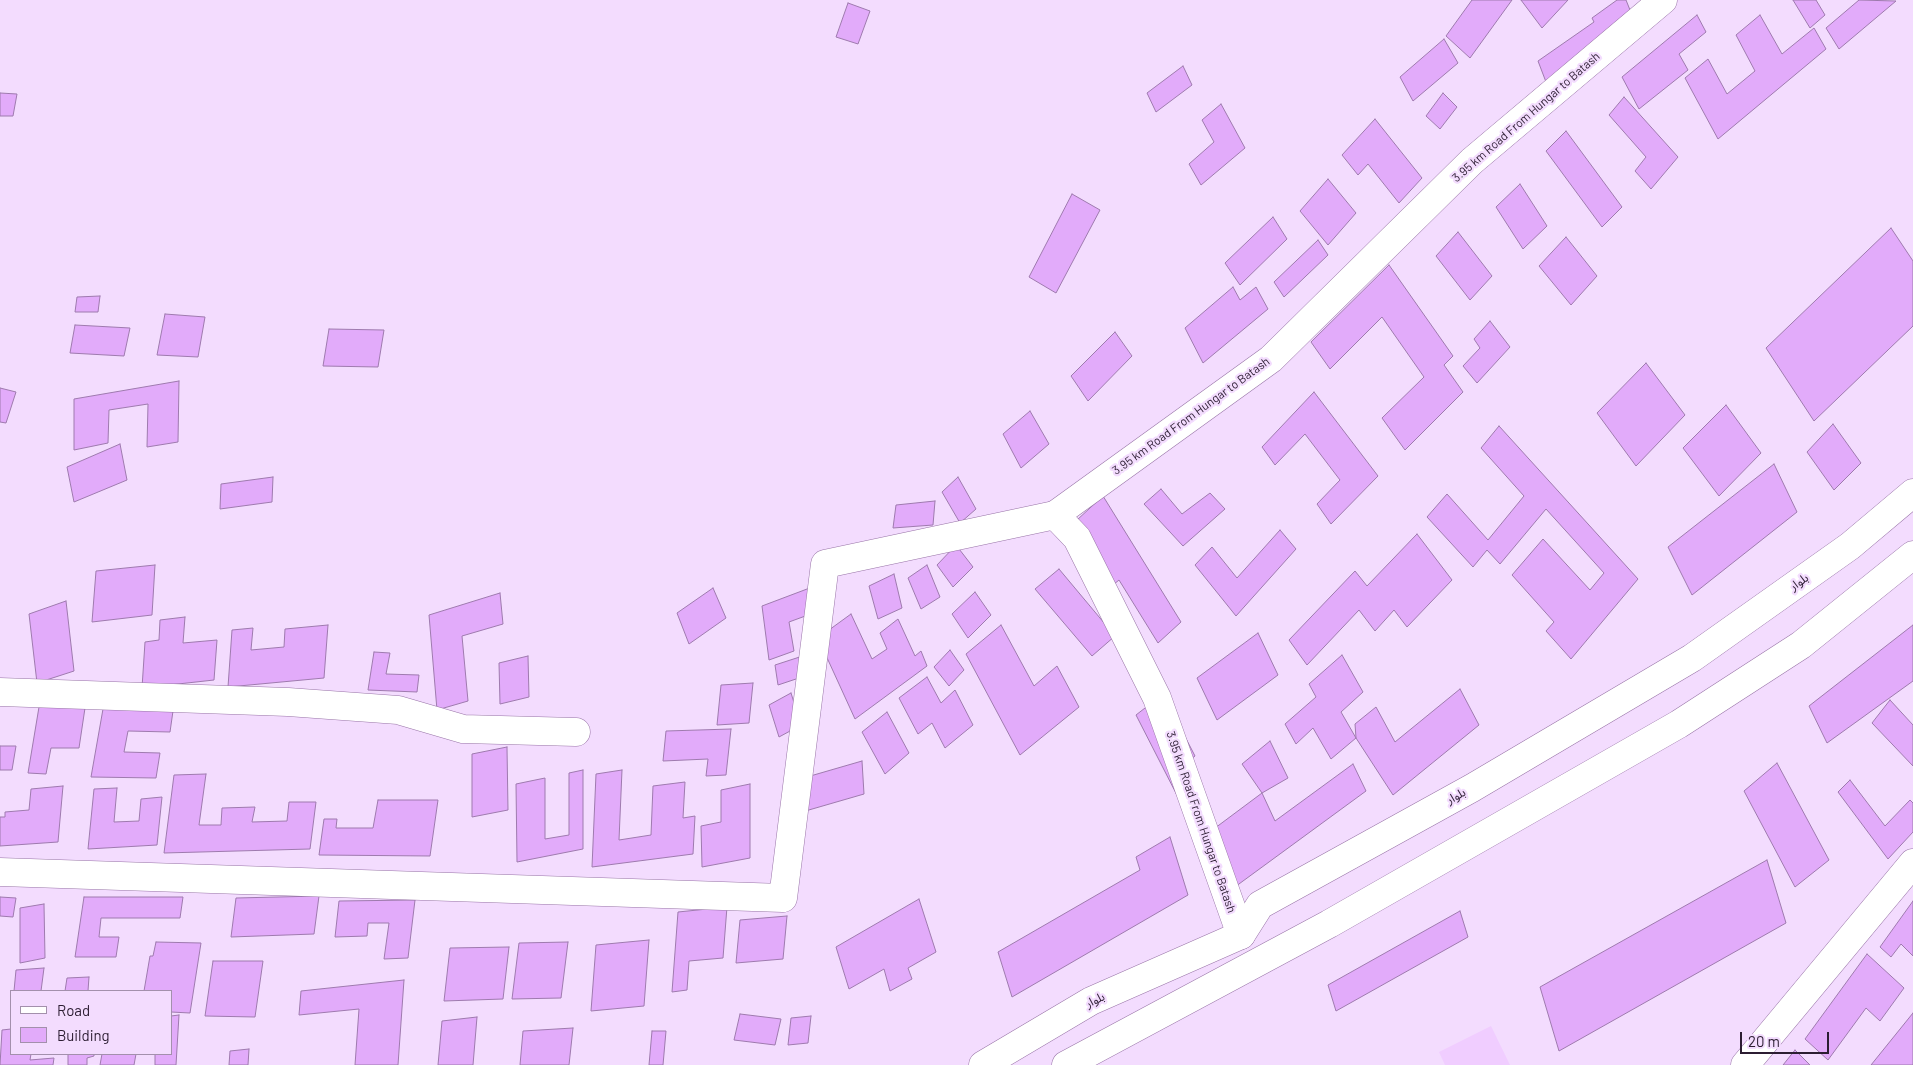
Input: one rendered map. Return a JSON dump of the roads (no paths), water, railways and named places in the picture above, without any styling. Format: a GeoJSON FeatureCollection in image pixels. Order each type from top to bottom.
{"type":"FeatureCollection","features":[{"type":"Feature","properties":{"kind":"street","name":"3.95 km Road From Hungar to Batash"},"geometry":{"type":"LineString","coordinates":[[1241,935],[1157,698],[1077,538],[1055,515],[1271,359],[1472,161],[1664,0]]}},
{"type":"Feature","properties":{"kind":"street","name":"بلوار"},"geometry":{"type":"LineString","coordinates":[[983,1065],[1091,1001],[1241,935],[1260,905],[1472,788],[1692,658],[1850,546],[1913,494]]}},
{"type":"Feature","properties":{"kind":"street"},"geometry":{"type":"LineString","coordinates":[[0,872],[784,898],[825,564],[1055,515]]}},
{"type":"Feature","properties":{"kind":"street"},"geometry":{"type":"LineString","coordinates":[[1066,1065],[1329,924],[1679,724],[1801,645],[1913,555]]}},
{"type":"Feature","properties":{"kind":"street"},"geometry":{"type":"LineString","coordinates":[[0,692],[288,702],[398,710],[463,729],[576,732]]}},
{"type":"Feature","properties":{"kind":"street"},"geometry":{"type":"LineString","coordinates":[[1745,1065],[1913,863]]}}]}
